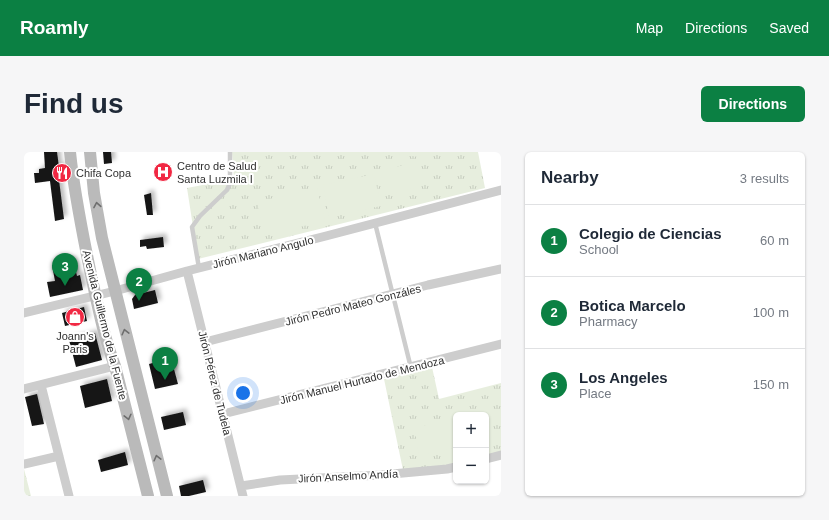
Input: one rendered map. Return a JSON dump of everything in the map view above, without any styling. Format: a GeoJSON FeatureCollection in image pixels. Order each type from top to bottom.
{"type":"FeatureCollection","features":[{"type":"Feature","properties":{"kind":"main road","name":"Avenida Guillermo de la Fuente"},"geometry":{"type":"LineString","coordinates":[[70,152],[80,221],[95,296],[110,354],[115,366],[148,496]]}},
{"type":"Feature","properties":{"kind":"main road","name":"Avenida Guillermo de la Fuente"},"geometry":{"type":"LineString","coordinates":[[90,152],[94,193],[115,291],[167,496]]}},
{"type":"Feature","properties":{"kind":"street","name":"Jirón Mariano Angulo"},"geometry":{"type":"LineString","coordinates":[[24,313],[115,291],[501,190]]}},
{"type":"Feature","properties":{"kind":"street","name":"Jirón Pedro Mateo Gonzáles"},"geometry":{"type":"LineString","coordinates":[[205,342],[501,269]]}},
{"type":"Feature","properties":{"kind":"street","name":"Jirón Pérez de Tudela"},"geometry":{"type":"LineString","coordinates":[[187,271],[243,496]]}},
{"type":"Feature","properties":{"kind":"street","name":"Jirón Manuel Hurtado de Mendoza"},"geometry":{"type":"LineString","coordinates":[[223,414],[411,368],[501,344]]}},
{"type":"Feature","properties":{"kind":"street"},"geometry":{"type":"LineString","coordinates":[[24,389],[115,366]]}},
{"type":"Feature","properties":{"kind":"street"},"geometry":{"type":"LineString","coordinates":[[41,385],[69,496]]}},
{"type":"Feature","properties":{"kind":"street"},"geometry":{"type":"LineString","coordinates":[[489,458],[501,455]]}},
{"type":"Feature","properties":{"kind":"street"},"geometry":{"type":"LineString","coordinates":[[24,464],[59,456]]}},
{"type":"Feature","properties":{"kind":"street","name":"Jirón Anselmo Andía"},"geometry":{"type":"LineString","coordinates":[[241,486],[280,480],[381,475],[453,468]]}},
{"type":"Feature","properties":{"kind":"lane"},"geometry":{"type":"LineString","coordinates":[[199,268],[192,227],[200,216],[228,190],[230,183],[230,152]]}},
{"type":"Feature","properties":{"kind":"lane"},"geometry":{"type":"LineString","coordinates":[[375,223],[411,368]]}},
{"type":"Feature","properties":{"kind":"green space"},"geometry":{"type":"Polygon","coordinates":[[[232,152],[478,152],[485,188],[198,259],[187,188],[234,179],[232,152]]]}},
{"type":"Feature","properties":{"kind":"green space"},"geometry":{"type":"Polygon","coordinates":[[[380,152],[421,152],[420,157],[380,152]]]}},
{"type":"Feature","properties":{"kind":"green space"},"geometry":{"type":"Polygon","coordinates":[[[416,162],[422,186],[385,195],[379,171],[416,162]]]}},
{"type":"Feature","properties":{"kind":"green space"},"geometry":{"type":"Polygon","coordinates":[[[374,174],[381,206],[329,217],[323,185],[374,174]]]}},
{"type":"Feature","properties":{"kind":"green space"},"geometry":{"type":"Polygon","coordinates":[[[317,188],[325,221],[265,235],[257,202],[317,188]]]}},
{"type":"Feature","properties":{"kind":"green space"},"geometry":{"type":"Polygon","coordinates":[[[432,367],[439,399],[501,383],[501,452],[489,455],[489,412],[453,412],[453,464],[403,470],[384,379],[432,367]]]}},
{"type":"Feature","properties":{"kind":"green space"},"geometry":{"type":"Polygon","coordinates":[[[453,420],[453,449],[419,455],[414,427],[453,420]]]}},
{"type":"Feature","properties":{"kind":"green space"},"geometry":{"type":"Polygon","coordinates":[[[24,469],[31,496],[24,496],[24,469]]]}},
{"type":"Feature","properties":{"kind":"building"},"geometry":{"type":"Polygon","coordinates":[[[44,152],[57,152],[59,167],[63,166],[64,180],[59,180],[64,219],[55,221],[50,181],[35,183],[34,173],[39,173],[39,169],[45,168],[44,152]]]}},
{"type":"Feature","properties":{"kind":"building"},"geometry":{"type":"Polygon","coordinates":[[[103,152],[111,152],[112,163],[104,164],[103,152]]]}},
{"type":"Feature","properties":{"kind":"building"},"geometry":{"type":"Polygon","coordinates":[[[151,193],[153,215],[147,215],[144,195],[151,193]]]}},
{"type":"Feature","properties":{"kind":"building"},"geometry":{"type":"Polygon","coordinates":[[[163,237],[164,247],[147,249],[146,246],[140,247],[140,240],[163,237]]]}},
{"type":"Feature","properties":{"kind":"building"},"geometry":{"type":"Polygon","coordinates":[[[73,260],[77,276],[80,275],[83,290],[50,297],[47,282],[55,281],[52,265],[73,260]]]}},
{"type":"Feature","properties":{"kind":"building"},"geometry":{"type":"Polygon","coordinates":[[[155,290],[158,303],[134,309],[132,299],[135,295],[155,290]]]}},
{"type":"Feature","properties":{"kind":"building","name":"Joann's Paris"},"geometry":{"type":"Polygon","coordinates":[[[84,307],[87,321],[65,326],[62,313],[84,307]]]}},
{"type":"Feature","properties":{"kind":"building"},"geometry":{"type":"Polygon","coordinates":[[[95,333],[102,360],[76,367],[69,340],[95,333]]]}},
{"type":"Feature","properties":{"kind":"building"},"geometry":{"type":"Polygon","coordinates":[[[171,358],[178,384],[155,389],[149,364],[171,358]]]}},
{"type":"Feature","properties":{"kind":"building"},"geometry":{"type":"Polygon","coordinates":[[[107,379],[112,401],[85,408],[80,386],[107,379]]]}},
{"type":"Feature","properties":{"kind":"building"},"geometry":{"type":"Polygon","coordinates":[[[37,394],[44,424],[32,426],[25,397],[37,394]]]}},
{"type":"Feature","properties":{"kind":"building"},"geometry":{"type":"Polygon","coordinates":[[[183,412],[186,425],[164,430],[161,417],[183,412]]]}},
{"type":"Feature","properties":{"kind":"building"},"geometry":{"type":"Polygon","coordinates":[[[125,452],[128,465],[101,472],[98,460],[125,452]]]}},
{"type":"Feature","properties":{"kind":"building"},"geometry":{"type":"Polygon","coordinates":[[[203,480],[206,492],[189,496],[181,496],[179,486],[203,480]]]}},
{"type":"Feature","properties":{"kind":"place","name":"Centro de Salud Santa Luzmila I"},"geometry":{"type":"Point","coordinates":[163,172]}},
{"type":"Feature","properties":{"kind":"place","name":"Chifa Copa"},"geometry":{"type":"Point","coordinates":[62,173]}},
{"type":"Feature","properties":{"kind":"place","name":"Los Angeles"},"geometry":{"type":"Point","coordinates":[65,286]}},
{"type":"Feature","properties":{"kind":"place","name":"Botica Marcelo"},"geometry":{"type":"Point","coordinates":[139,301]}},
{"type":"Feature","properties":{"kind":"place","name":"Joann's Paris"},"geometry":{"type":"Point","coordinates":[75,317]}},
{"type":"Feature","properties":{"kind":"place","name":"Colegio de Ciencias"},"geometry":{"type":"Point","coordinates":[165,380]}}]}
